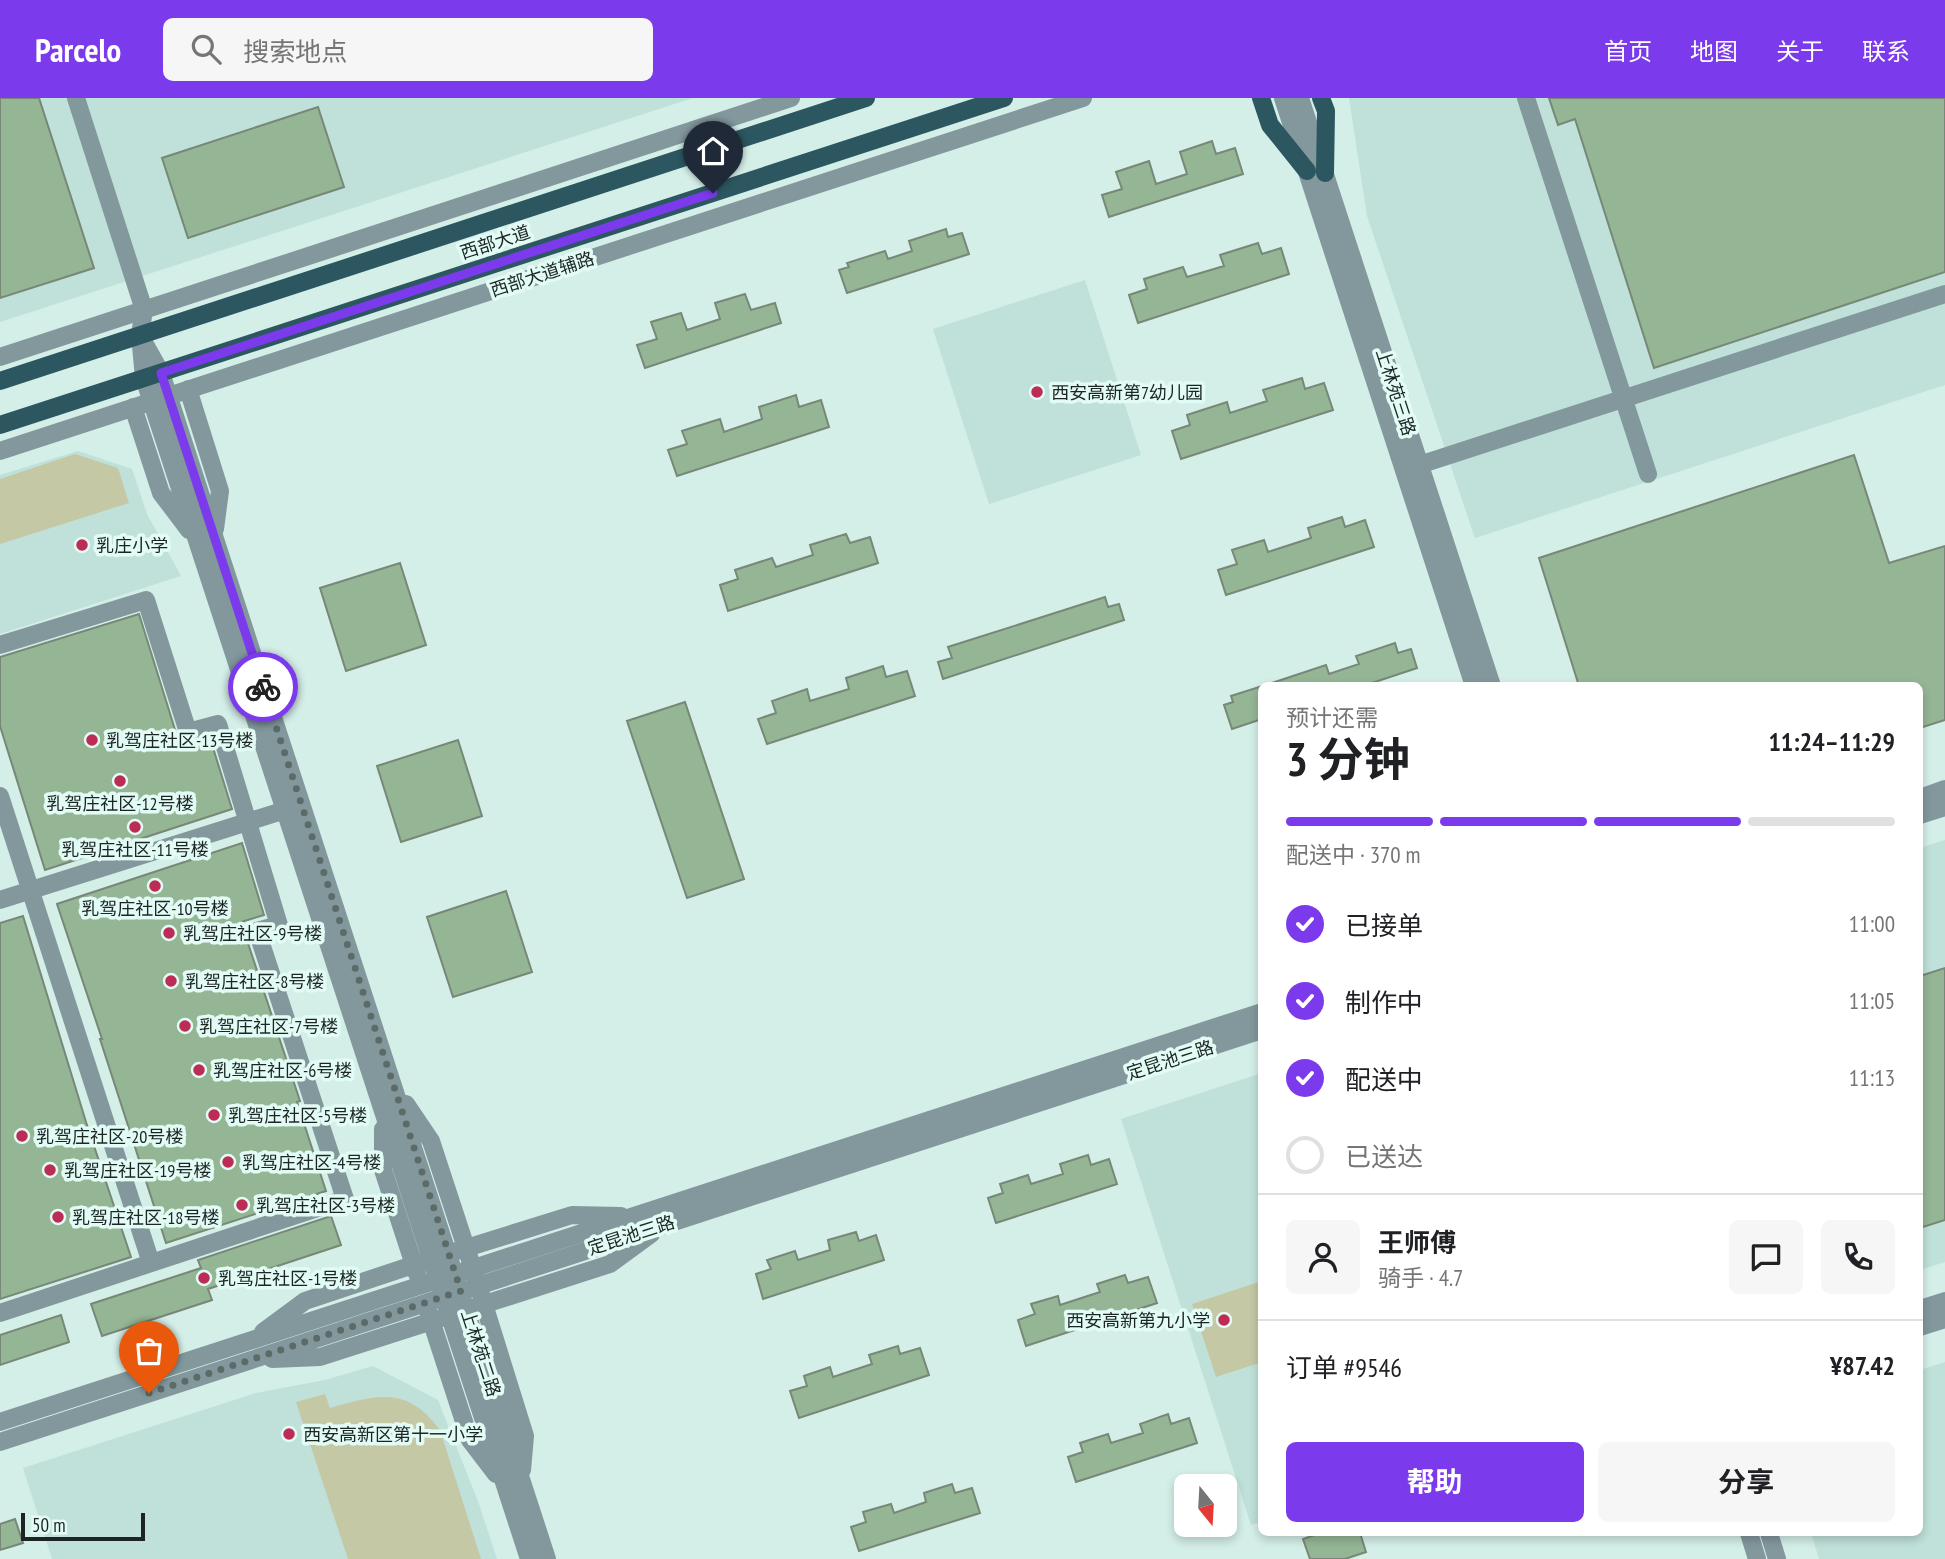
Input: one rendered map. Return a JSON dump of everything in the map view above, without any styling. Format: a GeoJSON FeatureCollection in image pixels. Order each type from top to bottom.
{"type":"FeatureCollection","features":[{"type":"Feature","properties":{"kind":"main road","name":"西部大道"},"geometry":{"type":"LineString","coordinates":[[0,381],[866,98]]}},
{"type":"Feature","properties":{"kind":"main road","name":"西部大道"},"geometry":{"type":"LineString","coordinates":[[0,425],[1004,98]]}},
{"type":"Feature","properties":{"kind":"main road"},"geometry":{"type":"LineString","coordinates":[[1261,98],[1270,125],[1316,172]]}},
{"type":"Feature","properties":{"kind":"main road"},"geometry":{"type":"LineString","coordinates":[[1316,172],[1326,111],[1321,98]]}},
{"type":"Feature","properties":{"kind":"street"},"geometry":{"type":"LineString","coordinates":[[76,98],[144,310],[139,335]]}},
{"type":"Feature","properties":{"kind":"street"},"geometry":{"type":"LineString","coordinates":[[0,357],[791,98]]}},
{"type":"Feature","properties":{"kind":"street","name":"西部大道辅路"},"geometry":{"type":"LineString","coordinates":[[0,451],[1083,98]]}},
{"type":"Feature","properties":{"kind":"street","name":"上林苑三路"},"geometry":{"type":"LineString","coordinates":[[1283,98],[1316,172]]}},
{"type":"Feature","properties":{"kind":"street","name":"上林苑三路"},"geometry":{"type":"LineString","coordinates":[[1300,98],[1316,172],[1412,468],[1473,682]]}},
{"type":"Feature","properties":{"kind":"street"},"geometry":{"type":"LineString","coordinates":[[1526,98],[1648,474]]}},
{"type":"Feature","properties":{"kind":"street"},"geometry":{"type":"LineString","coordinates":[[1412,468],[1945,293]]}},
{"type":"Feature","properties":{"kind":"street","name":"上林苑二路"},"geometry":{"type":"LineString","coordinates":[[139,335],[294,807],[395,1089],[547,1559]]}},
{"type":"Feature","properties":{"kind":"street"},"geometry":{"type":"LineString","coordinates":[[133,407],[161,493],[206,539],[220,491],[188,389]]}},
{"type":"Feature","properties":{"kind":"street","name":"上林苑三路"},"geometry":{"type":"LineString","coordinates":[[1412,468],[1491,682]]}},
{"type":"Feature","properties":{"kind":"street"},"geometry":{"type":"LineString","coordinates":[[0,645],[146,600],[188,732],[218,723],[279,925],[257,931],[345,1199],[0,1312]]}},
{"type":"Feature","properties":{"kind":"street"},"geometry":{"type":"LineString","coordinates":[[1923,797],[1945,789]]}},
{"type":"Feature","properties":{"kind":"street"},"geometry":{"type":"LineString","coordinates":[[0,796],[151,1263]]}},
{"type":"Feature","properties":{"kind":"street"},"geometry":{"type":"LineString","coordinates":[[0,900],[294,807]]}},
{"type":"Feature","properties":{"kind":"street","name":"上林苑二路"},"geometry":{"type":"LineString","coordinates":[[294,807],[384,1112],[449,1254]]}},
{"type":"Feature","properties":{"kind":"street"},"geometry":{"type":"LineString","coordinates":[[1923,814],[1945,807]]}},
{"type":"Feature","properties":{"kind":"street","name":"定昆池三路"},"geometry":{"type":"LineString","coordinates":[[458,1283],[635,1216],[1258,1013]]}},
{"type":"Feature","properties":{"kind":"street","name":"定昆池三路"},"geometry":{"type":"LineString","coordinates":[[0,1422],[249,1342],[666,1224],[1258,1031]]}},
{"type":"Feature","properties":{"kind":"street"},"geometry":{"type":"LineString","coordinates":[[384,1112],[383,1170],[431,1321],[470,1440],[505,1487]]}},
{"type":"Feature","properties":{"kind":"street"},"geometry":{"type":"LineString","coordinates":[[249,1342],[305,1301],[414,1265],[572,1215],[635,1216]]}},
{"type":"Feature","properties":{"kind":"street"},"geometry":{"type":"LineString","coordinates":[[248,1361],[320,1357],[610,1264],[666,1224]]}},
{"type":"Feature","properties":{"kind":"street"},"geometry":{"type":"LineString","coordinates":[[458,1283],[467,1310]]}},
{"type":"Feature","properties":{"kind":"street","name":"定昆池三路"},"geometry":{"type":"LineString","coordinates":[[0,1442],[248,1361],[423,1294]]}},
{"type":"Feature","properties":{"kind":"street"},"geometry":{"type":"LineString","coordinates":[[1923,1308],[1945,1301]]}},
{"type":"Feature","properties":{"kind":"street","name":"上林苑二路"},"geometry":{"type":"LineString","coordinates":[[467,1310],[505,1487],[529,1559]]}},
{"type":"Feature","properties":{"kind":"street"},"geometry":{"type":"LineString","coordinates":[[1923,1326],[1945,1319]]}},
{"type":"Feature","properties":{"kind":"street"},"geometry":{"type":"LineString","coordinates":[[1750,1536],[1758,1559]]}},
{"type":"Feature","properties":{"kind":"street"},"geometry":{"type":"LineString","coordinates":[[1770,1536],[1777,1559]]}},
{"type":"Feature","properties":{"kind":"shaded area"},"geometry":{"type":"Polygon","coordinates":[[[0,98],[693,98],[0,322],[0,98]]]}},
{"type":"Feature","properties":{"kind":"shaded area"},"geometry":{"type":"Polygon","coordinates":[[[1349,98],[1945,98],[1945,385],[1475,538],[1367,216],[1349,98]]]}},
{"type":"Feature","properties":{"kind":"shaded area","name":"西安高新第7幼儿园"},"geometry":{"type":"Polygon","coordinates":[[[1085,280],[1141,455],[989,504],[933,329],[1085,280]]]}},
{"type":"Feature","properties":{"kind":"shaded area","name":"乳庄小学"},"geometry":{"type":"Polygon","coordinates":[[[78,451],[132,469],[147,514],[181,576],[0,634],[0,475],[78,451]]]}},
{"type":"Feature","properties":{"kind":"shaded area"},"geometry":{"type":"Polygon","coordinates":[[[75,454],[118,468],[129,503],[0,544],[0,479],[75,454]]]}},
{"type":"Feature","properties":{"kind":"shaded area"},"geometry":{"type":"Polygon","coordinates":[[[1945,840],[1945,1262],[1923,1269],[1923,847],[1945,840]]]}},
{"type":"Feature","properties":{"kind":"shaded area","name":"西安高新第九小学"},"geometry":{"type":"Polygon","coordinates":[[[1258,1074],[1258,1523],[1251,1525],[1237,1474],[1235,1474],[1121,1119],[1258,1074]]]}},
{"type":"Feature","properties":{"kind":"shaded area"},"geometry":{"type":"Polygon","coordinates":[[[1258,1282],[1258,1363],[1216,1377],[1192,1304],[1258,1282]]]}},
{"type":"Feature","properties":{"kind":"shaded area"},"geometry":{"type":"Polygon","coordinates":[[[1945,1362],[1945,1559],[1819,1559],[1812,1536],[1923,1536],[1923,1369],[1945,1362]]]}},
{"type":"Feature","properties":{"kind":"shaded area","name":"西安高新区第十一小学"},"geometry":{"type":"Polygon","coordinates":[[[373,1366],[438,1400],[479,1504],[497,1559],[52,1559],[23,1468],[256,1393],[325,1380],[373,1366]]]}},
{"type":"Feature","properties":{"kind":"shaded area"},"geometry":{"type":"Polygon","coordinates":[[[325,1394],[330,1408],[377,1397],[390,1397],[416,1406],[428,1416],[440,1430],[481,1559],[348,1559],[296,1402],[325,1394]]]}},
{"type":"Feature","properties":{"kind":"building"},"geometry":{"type":"Polygon","coordinates":[[[0,98],[39,98],[94,268],[0,298],[0,98]]]}},
{"type":"Feature","properties":{"kind":"building"},"geometry":{"type":"Polygon","coordinates":[[[1549,98],[1945,98],[1945,272],[1654,368],[1575,119],[1558,125],[1549,98]]]}},
{"type":"Feature","properties":{"kind":"building"},"geometry":{"type":"Polygon","coordinates":[[[318,107],[344,187],[188,238],[162,158],[318,107]]]}},
{"type":"Feature","properties":{"kind":"building"},"geometry":{"type":"Polygon","coordinates":[[[1212,141],[1216,154],[1235,148],[1243,174],[1109,217],[1102,195],[1122,189],[1116,172],[1149,161],[1156,184],[1187,174],[1180,152],[1212,141]]]}},
{"type":"Feature","properties":{"kind":"building"},"geometry":{"type":"Polygon","coordinates":[[[946,229],[948,237],[962,233],[969,254],[847,293],[839,270],[849,267],[847,263],[885,251],[888,259],[912,251],[909,241],[946,229]]]}},
{"type":"Feature","properties":{"kind":"building"},"geometry":{"type":"Polygon","coordinates":[[[1258,243],[1262,254],[1281,248],[1289,274],[1138,323],[1129,295],[1147,289],[1144,279],[1183,267],[1187,277],[1224,266],[1220,255],[1258,243]]]}},
{"type":"Feature","properties":{"kind":"building"},"geometry":{"type":"Polygon","coordinates":[[[745,294],[751,310],[775,303],[781,323],[645,368],[637,345],[657,339],[651,322],[681,313],[687,330],[720,319],[715,303],[745,294]]]}},
{"type":"Feature","properties":{"kind":"building"},"geometry":{"type":"Polygon","coordinates":[[[1302,378],[1305,389],[1324,383],[1333,410],[1181,459],[1172,431],[1190,425],[1187,415],[1227,402],[1230,413],[1267,401],[1263,390],[1302,378]]]}},
{"type":"Feature","properties":{"kind":"building"},"geometry":{"type":"Polygon","coordinates":[[[796,395],[799,407],[821,400],[829,427],[677,476],[668,450],[687,444],[682,431],[720,419],[724,432],[762,419],[759,407],[796,395]]]}},
{"type":"Feature","properties":{"kind":"building"},"geometry":{"type":"Polygon","coordinates":[[[1854,455],[1889,563],[1945,546],[1945,720],[1923,727],[1923,682],[1578,682],[1539,558],[1854,455]]]}},
{"type":"Feature","properties":{"kind":"building"},"geometry":{"type":"Polygon","coordinates":[[[1342,517],[1345,527],[1365,520],[1374,547],[1226,595],[1218,570],[1237,564],[1232,550],[1264,540],[1268,552],[1311,538],[1308,528],[1342,517]]]}},
{"type":"Feature","properties":{"kind":"building"},"geometry":{"type":"Polygon","coordinates":[[[846,534],[850,543],[870,537],[878,563],[728,611],[720,585],[738,579],[735,570],[772,558],[776,567],[813,555],[810,545],[846,534]]]}},
{"type":"Feature","properties":{"kind":"building"},"geometry":{"type":"Polygon","coordinates":[[[400,563],[426,645],[346,671],[320,588],[400,563]]]}},
{"type":"Feature","properties":{"kind":"building"},"geometry":{"type":"Polygon","coordinates":[[[1105,597],[1108,607],[1119,604],[1124,620],[943,679],[938,662],[952,658],[948,647],[1105,597]]]}},
{"type":"Feature","properties":{"kind":"building"},"geometry":{"type":"Polygon","coordinates":[[[139,614],[177,736],[184,746],[210,738],[232,809],[45,870],[0,726],[0,657],[139,614]]]}},
{"type":"Feature","properties":{"kind":"building"},"geometry":{"type":"Polygon","coordinates":[[[1395,643],[1398,653],[1411,649],[1417,668],[1375,682],[1275,682],[1326,665],[1329,674],[1359,664],[1356,656],[1395,643]]]}},
{"type":"Feature","properties":{"kind":"building"},"geometry":{"type":"Polygon","coordinates":[[[883,666],[886,677],[907,671],[915,696],[767,744],[758,719],[776,713],[772,701],[807,689],[810,701],[849,689],[846,678],[883,666]]]}},
{"type":"Feature","properties":{"kind":"building"},"geometry":{"type":"Polygon","coordinates":[[[1258,687],[1258,720],[1232,729],[1224,705],[1233,702],[1231,696],[1258,687]]]}},
{"type":"Feature","properties":{"kind":"building"},"geometry":{"type":"Polygon","coordinates":[[[685,702],[744,879],[687,898],[627,721],[685,702]]]}},
{"type":"Feature","properties":{"kind":"building"},"geometry":{"type":"Polygon","coordinates":[[[458,740],[482,816],[401,842],[377,766],[458,740]]]}},
{"type":"Feature","properties":{"kind":"building"},"geometry":{"type":"Polygon","coordinates":[[[242,843],[264,915],[241,922],[300,1101],[297,1102],[326,1191],[166,1243],[57,904],[242,843]]]}},
{"type":"Feature","properties":{"kind":"building"},"geometry":{"type":"Polygon","coordinates":[[[506,891],[532,972],[453,997],[427,917],[506,891]]]}},
{"type":"Feature","properties":{"kind":"building"},"geometry":{"type":"Polygon","coordinates":[[[23,916],[86,1122],[131,1257],[0,1299],[0,923],[23,916]]]}},
{"type":"Feature","properties":{"kind":"building"},"geometry":{"type":"Polygon","coordinates":[[[1945,968],[1945,1220],[1923,1227],[1923,975],[1945,968]]]}},
{"type":"Feature","properties":{"kind":"building"},"geometry":{"type":"Polygon","coordinates":[[[1088,1155],[1091,1165],[1109,1159],[1117,1184],[996,1223],[988,1198],[1003,1193],[1000,1184],[1028,1175],[1031,1184],[1063,1174],[1060,1164],[1088,1155]]]}},
{"type":"Feature","properties":{"kind":"building","name":"乳驾庄社区-1号楼"},"geometry":{"type":"Polygon","coordinates":[[[331,1216],[341,1245],[208,1289],[212,1300],[102,1336],[91,1304],[201,1268],[198,1260],[331,1216]]]}},
{"type":"Feature","properties":{"kind":"building"},"geometry":{"type":"Polygon","coordinates":[[[856,1232],[859,1241],[876,1235],[884,1260],[763,1299],[756,1274],[771,1269],[767,1260],[795,1251],[798,1260],[830,1250],[828,1240],[856,1232]]]}},
{"type":"Feature","properties":{"kind":"building"},"geometry":{"type":"Polygon","coordinates":[[[1125,1275],[1128,1283],[1148,1277],[1157,1303],[1026,1346],[1018,1320],[1035,1314],[1031,1304],[1058,1296],[1060,1305],[1100,1292],[1097,1284],[1125,1275]]]}},
{"type":"Feature","properties":{"kind":"building"},"geometry":{"type":"Polygon","coordinates":[[[61,1315],[69,1342],[0,1365],[0,1335],[61,1315]]]}},
{"type":"Feature","properties":{"kind":"building"},"geometry":{"type":"Polygon","coordinates":[[[898,1346],[900,1354],[920,1348],[929,1375],[799,1418],[790,1391],[807,1386],[804,1376],[830,1367],[833,1377],[872,1364],[869,1355],[898,1346]]]}},
{"type":"Feature","properties":{"kind":"building"},"geometry":{"type":"Polygon","coordinates":[[[1168,1414],[1171,1424],[1189,1418],[1197,1443],[1076,1482],[1068,1457],[1083,1452],[1080,1443],[1108,1434],[1111,1443],[1143,1433],[1140,1424],[1168,1414]]]}},
{"type":"Feature","properties":{"kind":"building"},"geometry":{"type":"Polygon","coordinates":[[[952,1484],[955,1493],[972,1488],[980,1513],[859,1551],[851,1527],[866,1522],[863,1512],[891,1504],[894,1513],[926,1502],[924,1493],[952,1484]]]}},
{"type":"Feature","properties":{"kind":"building"},"geometry":{"type":"Polygon","coordinates":[[[15,1519],[23,1543],[0,1550],[0,1524],[15,1519]]]}},
{"type":"Feature","properties":{"kind":"building"},"geometry":{"type":"Polygon","coordinates":[[[1312,1536],[1361,1536],[1366,1552],[1345,1559],[1310,1559],[1303,1539],[1312,1536]]]}},
{"type":"Feature","properties":{"kind":"way so far"},"geometry":{"type":"LineString","coordinates":[[149,1393],[461,1291],[263,687]]}},
{"type":"Feature","properties":{"kind":"place","name":"西安高新第7幼儿园"},"geometry":{"type":"Point","coordinates":[1037,392]}},
{"type":"Feature","properties":{"kind":"place","name":"乳庄小学"},"geometry":{"type":"Point","coordinates":[82,545]}},
{"type":"Feature","properties":{"kind":"place","name":"乳驾庄社区-13号楼"},"geometry":{"type":"Point","coordinates":[92,740]}},
{"type":"Feature","properties":{"kind":"place","name":"乳驾庄社区-12号楼"},"geometry":{"type":"Point","coordinates":[120,781]}},
{"type":"Feature","properties":{"kind":"place","name":"乳驾庄社区-11号楼"},"geometry":{"type":"Point","coordinates":[135,827]}},
{"type":"Feature","properties":{"kind":"place","name":"乳驾庄社区-10号楼"},"geometry":{"type":"Point","coordinates":[155,886]}},
{"type":"Feature","properties":{"kind":"place","name":"乳驾庄社区-9号楼"},"geometry":{"type":"Point","coordinates":[169,933]}},
{"type":"Feature","properties":{"kind":"place","name":"乳驾庄社区-8号楼"},"geometry":{"type":"Point","coordinates":[171,981]}},
{"type":"Feature","properties":{"kind":"place","name":"乳驾庄社区-7号楼"},"geometry":{"type":"Point","coordinates":[185,1026]}},
{"type":"Feature","properties":{"kind":"place","name":"乳驾庄社区-6号楼"},"geometry":{"type":"Point","coordinates":[199,1070]}},
{"type":"Feature","properties":{"kind":"place","name":"乳驾庄社区-5号楼"},"geometry":{"type":"Point","coordinates":[214,1115]}},
{"type":"Feature","properties":{"kind":"place","name":"乳驾庄社区-20号楼"},"geometry":{"type":"Point","coordinates":[22,1136]}},
{"type":"Feature","properties":{"kind":"place","name":"乳驾庄社区-4号楼"},"geometry":{"type":"Point","coordinates":[228,1162]}},
{"type":"Feature","properties":{"kind":"place","name":"乳驾庄社区-19号楼"},"geometry":{"type":"Point","coordinates":[50,1170]}},
{"type":"Feature","properties":{"kind":"place","name":"乳驾庄社区-3号楼"},"geometry":{"type":"Point","coordinates":[242,1205]}},
{"type":"Feature","properties":{"kind":"place","name":"乳驾庄社区-18号楼"},"geometry":{"type":"Point","coordinates":[58,1217]}},
{"type":"Feature","properties":{"kind":"place","name":"乳驾庄社区-1号楼"},"geometry":{"type":"Point","coordinates":[204,1278]}},
{"type":"Feature","properties":{"kind":"place","name":"西安高新第九小学"},"geometry":{"type":"Point","coordinates":[1224,1320]}},
{"type":"Feature","properties":{"kind":"place","name":"西安高新区第十一小学"},"geometry":{"type":"Point","coordinates":[289,1434]}},
{"type":"Feature","properties":{"kind":"route"},"geometry":{"type":"LineString","coordinates":[[263,687],[161,373],[713,193]]}}]}
